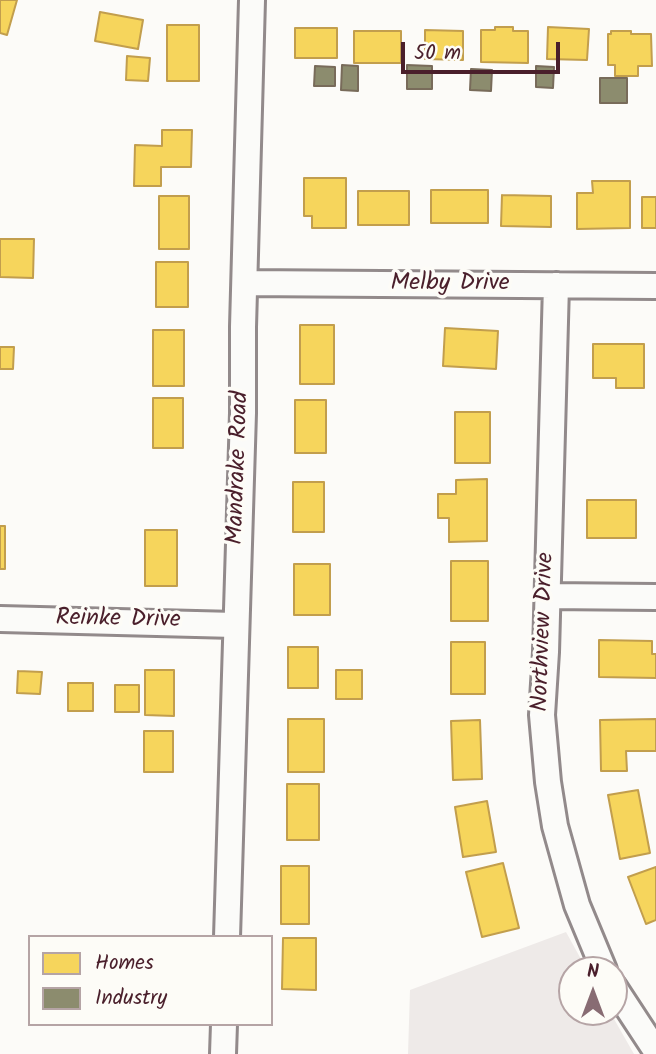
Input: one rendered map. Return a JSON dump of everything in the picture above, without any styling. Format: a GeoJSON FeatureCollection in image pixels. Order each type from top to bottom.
{"type":"FeatureCollection","features":[{"type":"Feature","properties":{"kind":"street","name":"Mandrake Road"},"geometry":{"type":"LineString","coordinates":[[227,935],[252,0]]}},
{"type":"Feature","properties":{"kind":"street","name":"Melby Drive"},"geometry":{"type":"LineString","coordinates":[[245,283],[656,286]]}},
{"type":"Feature","properties":{"kind":"street","name":"Northview Drive"},"geometry":{"type":"LineString","coordinates":[[556,285],[542,715],[555,826],[577,905],[598,956]]}},
{"type":"Feature","properties":{"kind":"street"},"geometry":{"type":"LineString","coordinates":[[547,596],[656,597]]}},
{"type":"Feature","properties":{"kind":"street","name":"Reinke Drive"},"geometry":{"type":"LineString","coordinates":[[0,619],[235,625]]}},
{"type":"Feature","properties":{"kind":"street"},"geometry":{"type":"LineString","coordinates":[[628,1008],[656,1051]]}},
{"type":"Feature","properties":{"kind":"street"},"geometry":{"type":"LineString","coordinates":[[223,1054],[224,1026]]}},
{"type":"Feature","properties":{"kind":"shaded area"},"geometry":{"type":"Polygon","coordinates":[[[566,932],[579,956],[558,956],[558,1026],[618,1026],[634,1054],[408,1054],[410,990],[566,932]]]}},
{"type":"Feature","properties":{"kind":"building: Homes"},"geometry":{"type":"Polygon","coordinates":[[[0,0],[17,0],[7,35],[0,33],[0,0]]]}},
{"type":"Feature","properties":{"kind":"building: Homes"},"geometry":{"type":"Polygon","coordinates":[[[100,12],[143,20],[138,49],[95,41],[100,12]]]}},
{"type":"Feature","properties":{"kind":"building: Homes"},"geometry":{"type":"Polygon","coordinates":[[[167,25],[199,25],[199,81],[167,81],[167,25]]]}},
{"type":"Feature","properties":{"kind":"building: Homes"},"geometry":{"type":"Polygon","coordinates":[[[495,27],[513,27],[513,31],[528,31],[528,63],[481,62],[481,30],[495,30],[495,27]]]}},
{"type":"Feature","properties":{"kind":"building: Homes"},"geometry":{"type":"Polygon","coordinates":[[[548,27],[589,29],[587,60],[547,59],[548,27]]]}},
{"type":"Feature","properties":{"kind":"building: Homes"},"geometry":{"type":"Polygon","coordinates":[[[295,28],[337,28],[337,58],[295,58],[295,28]]]}},
{"type":"Feature","properties":{"kind":"building: Homes"},"geometry":{"type":"Polygon","coordinates":[[[425,30],[463,31],[463,60],[425,59],[425,30]]]}},
{"type":"Feature","properties":{"kind":"building: Homes"},"geometry":{"type":"Polygon","coordinates":[[[354,31],[401,31],[401,63],[354,63],[354,31]]]}},
{"type":"Feature","properties":{"kind":"building: Homes"},"geometry":{"type":"Polygon","coordinates":[[[611,31],[651,34],[652,66],[638,66],[638,76],[615,76],[615,65],[608,65],[608,34],[611,34],[611,31]]]}},
{"type":"Feature","properties":{"kind":"building: Homes"},"geometry":{"type":"Polygon","coordinates":[[[127,56],[150,58],[148,81],[126,80],[127,56]]]}},
{"type":"Feature","properties":{"kind":"building: Homes"},"geometry":{"type":"Polygon","coordinates":[[[162,130],[192,130],[191,167],[161,167],[161,186],[134,186],[135,145],[162,146],[162,130]]]}},
{"type":"Feature","properties":{"kind":"building: Homes"},"geometry":{"type":"Polygon","coordinates":[[[304,178],[346,178],[346,228],[312,228],[312,216],[304,216],[304,178]]]}},
{"type":"Feature","properties":{"kind":"building: Homes"},"geometry":{"type":"Polygon","coordinates":[[[592,181],[630,181],[630,228],[577,229],[577,193],[593,193],[592,181]]]}},
{"type":"Feature","properties":{"kind":"building: Homes"},"geometry":{"type":"Polygon","coordinates":[[[431,190],[488,190],[488,223],[431,223],[431,190]]]}},
{"type":"Feature","properties":{"kind":"building: Homes"},"geometry":{"type":"Polygon","coordinates":[[[358,191],[409,191],[409,225],[358,225],[358,191]]]}},
{"type":"Feature","properties":{"kind":"building: Homes"},"geometry":{"type":"Polygon","coordinates":[[[502,195],[551,196],[551,227],[501,226],[502,195]]]}},
{"type":"Feature","properties":{"kind":"building: Homes"},"geometry":{"type":"Polygon","coordinates":[[[159,196],[189,196],[189,249],[159,249],[159,196]]]}},
{"type":"Feature","properties":{"kind":"building: Homes"},"geometry":{"type":"Polygon","coordinates":[[[642,197],[656,197],[656,228],[642,228],[642,197]]]}},
{"type":"Feature","properties":{"kind":"building: Homes"},"geometry":{"type":"Polygon","coordinates":[[[0,239],[34,239],[33,278],[0,277],[0,239]]]}},
{"type":"Feature","properties":{"kind":"building: Homes"},"geometry":{"type":"Polygon","coordinates":[[[156,262],[188,262],[188,307],[156,307],[156,262]]]}},
{"type":"Feature","properties":{"kind":"building: Homes"},"geometry":{"type":"Polygon","coordinates":[[[300,325],[334,325],[334,384],[300,384],[300,325]]]}},
{"type":"Feature","properties":{"kind":"building: Homes"},"geometry":{"type":"Polygon","coordinates":[[[445,328],[498,331],[496,369],[443,366],[445,328]]]}},
{"type":"Feature","properties":{"kind":"building: Homes"},"geometry":{"type":"Polygon","coordinates":[[[153,330],[184,330],[184,386],[153,386],[153,330]]]}},
{"type":"Feature","properties":{"kind":"building: Homes"},"geometry":{"type":"Polygon","coordinates":[[[593,344],[644,344],[644,388],[616,388],[616,378],[593,378],[593,344]]]}},
{"type":"Feature","properties":{"kind":"building: Homes"},"geometry":{"type":"Polygon","coordinates":[[[0,347],[14,347],[13,369],[0,369],[0,347]]]}},
{"type":"Feature","properties":{"kind":"building: Homes"},"geometry":{"type":"Polygon","coordinates":[[[153,398],[183,398],[183,448],[153,448],[153,398]]]}},
{"type":"Feature","properties":{"kind":"building: Homes"},"geometry":{"type":"Polygon","coordinates":[[[295,400],[326,400],[326,453],[295,453],[295,400]]]}},
{"type":"Feature","properties":{"kind":"building: Homes"},"geometry":{"type":"Polygon","coordinates":[[[455,412],[490,412],[490,463],[455,463],[455,412]]]}},
{"type":"Feature","properties":{"kind":"building: Homes"},"geometry":{"type":"Polygon","coordinates":[[[487,479],[487,541],[449,542],[449,518],[438,518],[438,494],[456,494],[456,480],[487,479]]]}},
{"type":"Feature","properties":{"kind":"building: Homes"},"geometry":{"type":"Polygon","coordinates":[[[293,482],[324,482],[324,532],[293,532],[293,482]]]}},
{"type":"Feature","properties":{"kind":"building: Homes"},"geometry":{"type":"Polygon","coordinates":[[[587,500],[636,500],[636,538],[587,538],[587,500]]]}},
{"type":"Feature","properties":{"kind":"building: Homes"},"geometry":{"type":"Polygon","coordinates":[[[0,526],[5,526],[5,569],[0,569],[0,526]]]}},
{"type":"Feature","properties":{"kind":"building: Homes"},"geometry":{"type":"Polygon","coordinates":[[[145,530],[177,530],[177,586],[145,586],[145,530]]]}},
{"type":"Feature","properties":{"kind":"building: Homes"},"geometry":{"type":"Polygon","coordinates":[[[451,561],[488,561],[488,621],[451,621],[451,561]]]}},
{"type":"Feature","properties":{"kind":"building: Homes"},"geometry":{"type":"Polygon","coordinates":[[[294,564],[330,564],[330,615],[294,615],[294,564]]]}},
{"type":"Feature","properties":{"kind":"building: Homes"},"geometry":{"type":"Polygon","coordinates":[[[599,640],[652,641],[652,654],[656,654],[656,678],[599,677],[599,640]]]}},
{"type":"Feature","properties":{"kind":"building: Homes"},"geometry":{"type":"Polygon","coordinates":[[[451,642],[485,642],[485,694],[451,694],[451,642]]]}},
{"type":"Feature","properties":{"kind":"building: Homes"},"geometry":{"type":"Polygon","coordinates":[[[288,647],[318,647],[318,688],[288,688],[288,647]]]}},
{"type":"Feature","properties":{"kind":"building: Homes"},"geometry":{"type":"Polygon","coordinates":[[[145,670],[174,670],[174,716],[145,715],[145,670]]]}},
{"type":"Feature","properties":{"kind":"building: Homes"},"geometry":{"type":"Polygon","coordinates":[[[336,670],[362,670],[362,699],[336,699],[336,670]]]}},
{"type":"Feature","properties":{"kind":"building: Homes"},"geometry":{"type":"Polygon","coordinates":[[[18,671],[42,672],[40,694],[17,693],[18,671]]]}},
{"type":"Feature","properties":{"kind":"building: Homes"},"geometry":{"type":"Polygon","coordinates":[[[68,683],[93,683],[93,711],[68,711],[68,683]]]}},
{"type":"Feature","properties":{"kind":"building: Homes"},"geometry":{"type":"Polygon","coordinates":[[[115,685],[139,685],[139,712],[115,712],[115,685]]]}},
{"type":"Feature","properties":{"kind":"building: Homes"},"geometry":{"type":"Polygon","coordinates":[[[288,719],[324,719],[324,772],[288,772],[288,719]]]}},
{"type":"Feature","properties":{"kind":"building: Homes"},"geometry":{"type":"Polygon","coordinates":[[[656,719],[656,751],[626,751],[627,771],[601,771],[600,720],[656,719]]]}},
{"type":"Feature","properties":{"kind":"building: Homes"},"geometry":{"type":"Polygon","coordinates":[[[480,720],[482,779],[453,780],[451,721],[480,720]]]}},
{"type":"Feature","properties":{"kind":"building: Homes"},"geometry":{"type":"Polygon","coordinates":[[[144,731],[173,731],[173,772],[144,772],[144,731]]]}},
{"type":"Feature","properties":{"kind":"building: Homes"},"geometry":{"type":"Polygon","coordinates":[[[287,784],[319,784],[319,840],[287,840],[287,784]]]}},
{"type":"Feature","properties":{"kind":"building: Homes"},"geometry":{"type":"Polygon","coordinates":[[[638,790],[650,853],[620,859],[608,795],[638,790]]]}},
{"type":"Feature","properties":{"kind":"building: Homes"},"geometry":{"type":"Polygon","coordinates":[[[487,801],[496,852],[463,857],[455,807],[487,801]]]}},
{"type":"Feature","properties":{"kind":"building: Homes"},"geometry":{"type":"Polygon","coordinates":[[[503,863],[519,928],[482,937],[466,872],[503,863]]]}},
{"type":"Feature","properties":{"kind":"building: Homes"},"geometry":{"type":"Polygon","coordinates":[[[281,866],[309,866],[309,924],[281,924],[281,866]]]}},
{"type":"Feature","properties":{"kind":"building: Homes"},"geometry":{"type":"Polygon","coordinates":[[[656,867],[656,920],[646,924],[628,877],[656,867]]]}},
{"type":"Feature","properties":{"kind":"building: Homes"},"geometry":{"type":"Polygon","coordinates":[[[283,938],[316,938],[316,990],[282,989],[283,938]]]}},
{"type":"Feature","properties":{"kind":"building: Industry"},"geometry":{"type":"Polygon","coordinates":[[[342,65],[358,66],[358,91],[341,90],[342,65]]]}},
{"type":"Feature","properties":{"kind":"building: Industry"},"geometry":{"type":"Polygon","coordinates":[[[407,65],[432,66],[432,89],[407,89],[407,65]]]}},
{"type":"Feature","properties":{"kind":"building: Industry"},"geometry":{"type":"Polygon","coordinates":[[[315,66],[335,67],[335,86],[314,86],[315,66]]]}},
{"type":"Feature","properties":{"kind":"building: Industry"},"geometry":{"type":"Polygon","coordinates":[[[536,66],[554,67],[553,88],[536,87],[536,66]]]}},
{"type":"Feature","properties":{"kind":"building: Industry"},"geometry":{"type":"Polygon","coordinates":[[[471,69],[492,70],[491,91],[470,90],[471,69]]]}},
{"type":"Feature","properties":{"kind":"building: Industry"},"geometry":{"type":"Polygon","coordinates":[[[600,78],[627,78],[627,103],[600,103],[600,78]]]}}]}
